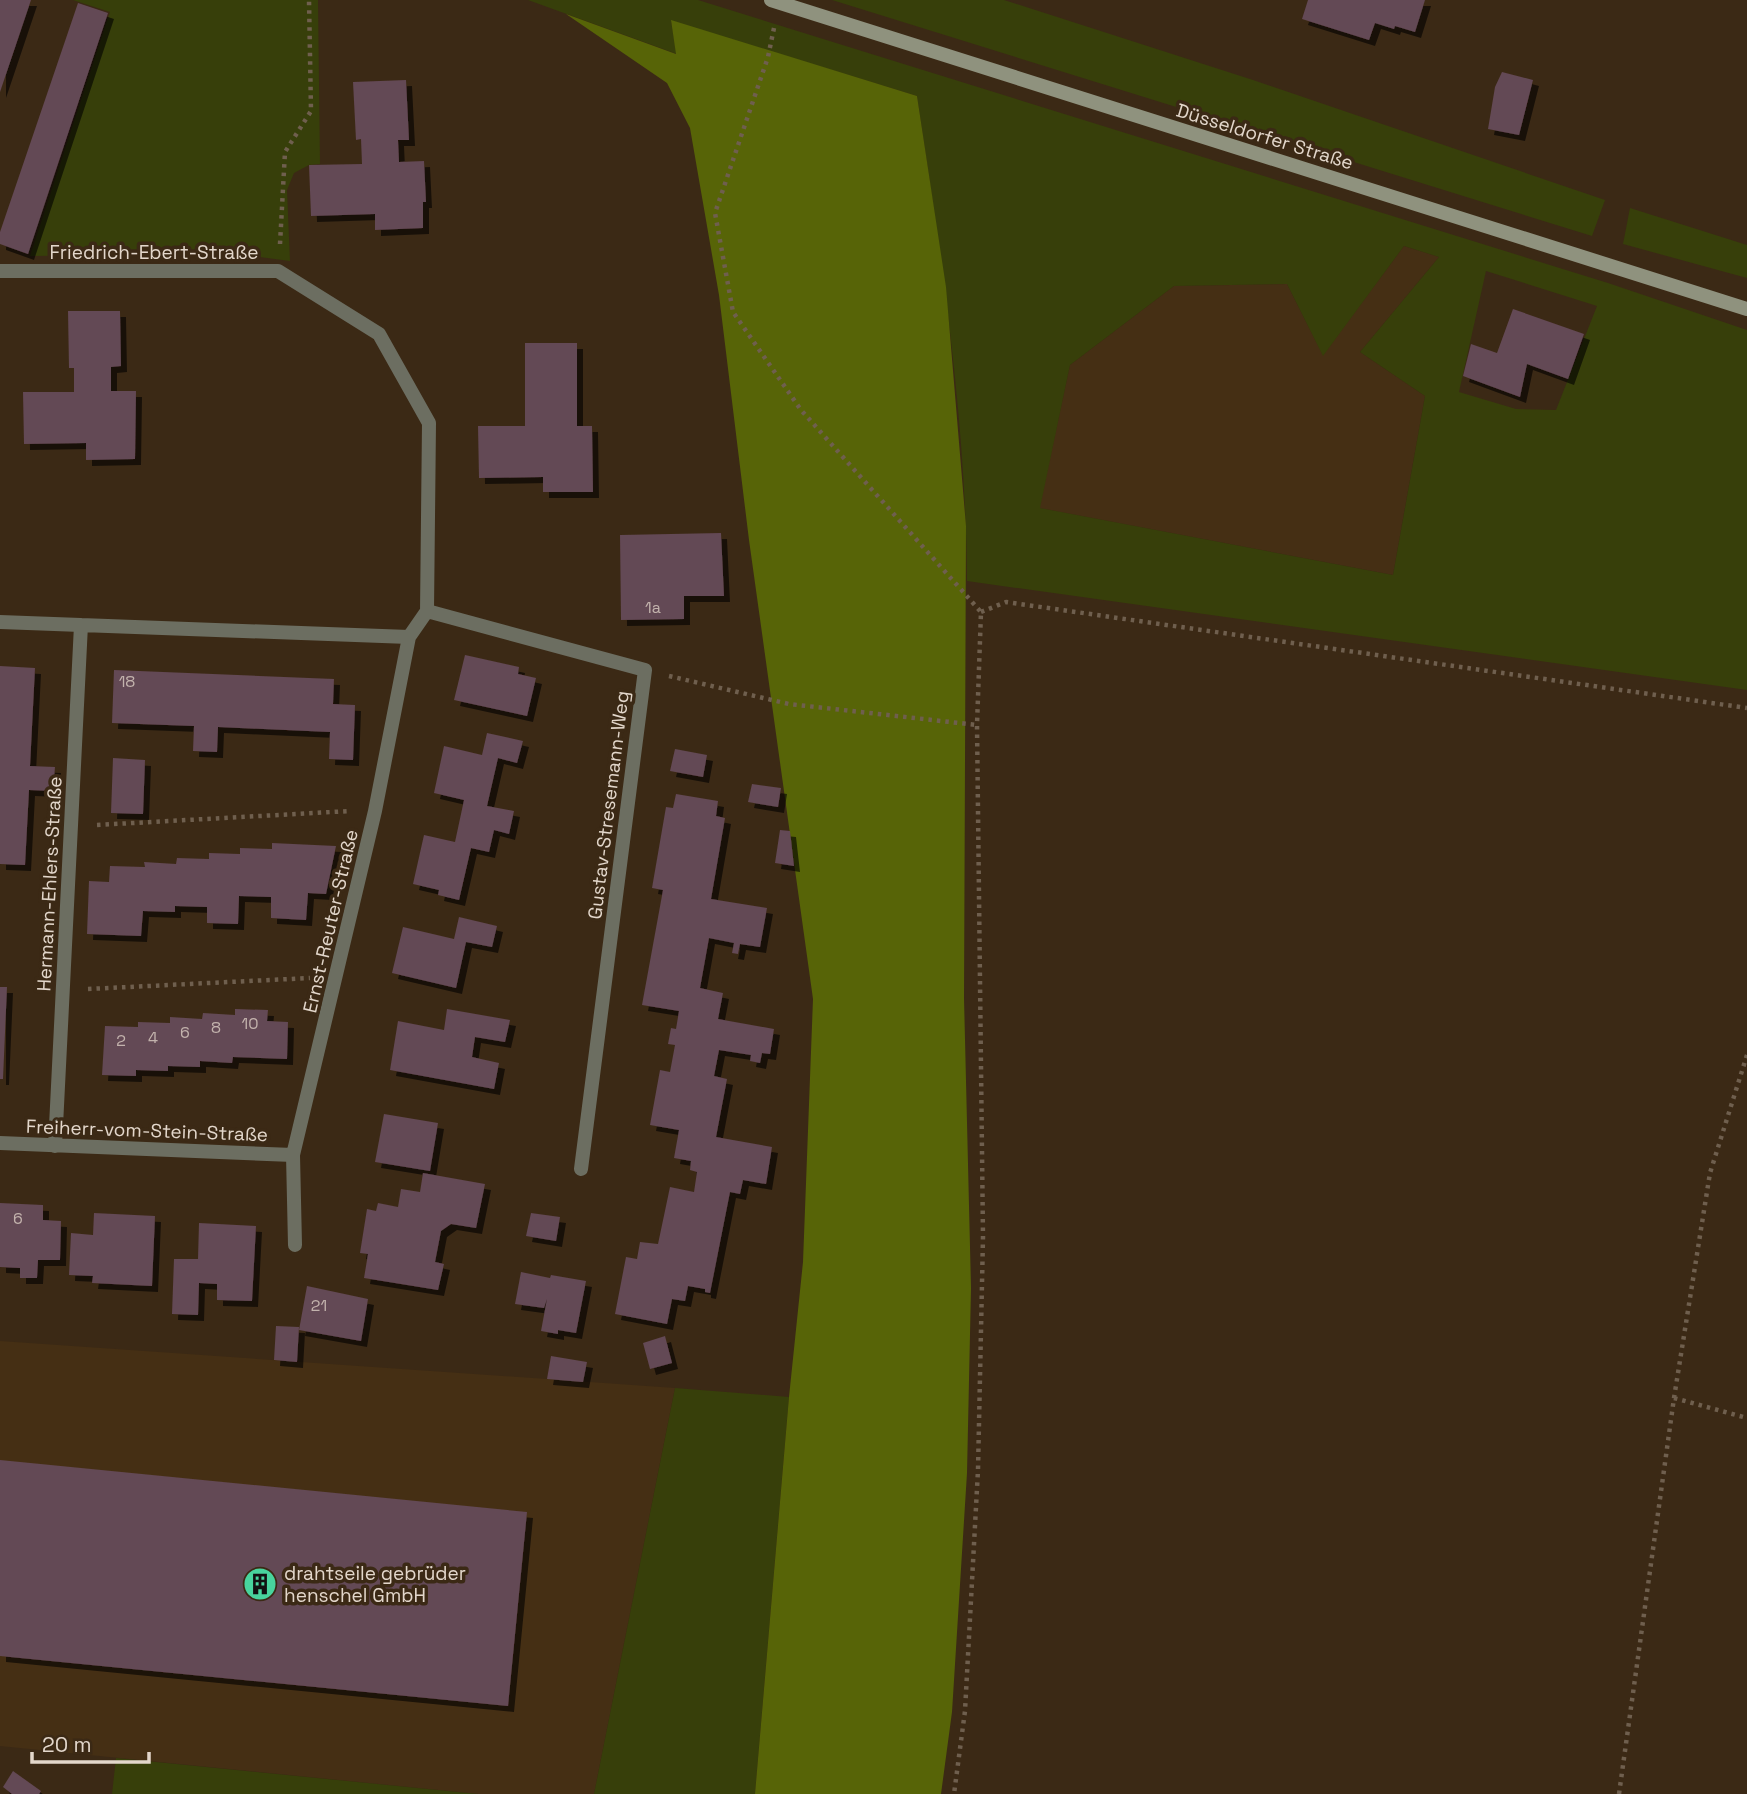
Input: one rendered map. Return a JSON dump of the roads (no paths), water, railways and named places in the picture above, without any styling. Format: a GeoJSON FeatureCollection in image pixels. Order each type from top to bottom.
{"type":"FeatureCollection","features":[{"type":"Feature","properties":{"kind":"main road","name":"Düsseldorfer Straße"},"geometry":{"type":"LineString","coordinates":[[776,1],[1747,309]]}},
{"type":"Feature","properties":{"kind":"street","name":"Friedrich-Ebert-Straße"},"geometry":{"type":"LineString","coordinates":[[0,271],[278,271],[379,334],[429,423],[427,611]]}},
{"type":"Feature","properties":{"kind":"street","name":"Ernst-Reuter-Straße"},"geometry":{"type":"LineString","coordinates":[[295,1245],[293,1155],[375,811],[409,636],[427,611]]}},
{"type":"Feature","properties":{"kind":"street","name":"Gustav-Stresemann-Weg"},"geometry":{"type":"LineString","coordinates":[[427,611],[645,670],[581,1169]]}},
{"type":"Feature","properties":{"kind":"street"},"geometry":{"type":"LineString","coordinates":[[0,622],[409,636]]}},
{"type":"Feature","properties":{"kind":"street","name":"Hermann-Ehlers-Straße"},"geometry":{"type":"LineString","coordinates":[[55,1146],[81,625]]}},
{"type":"Feature","properties":{"kind":"street","name":"Freiherr-vom-Stein-Straße"},"geometry":{"type":"LineString","coordinates":[[0,1143],[293,1155]]}},
{"type":"Feature","properties":{"kind":"place","name":"drahtseile gebrüder henschel GmbH"},"geometry":{"type":"Point","coordinates":[260,1584]}}]}
